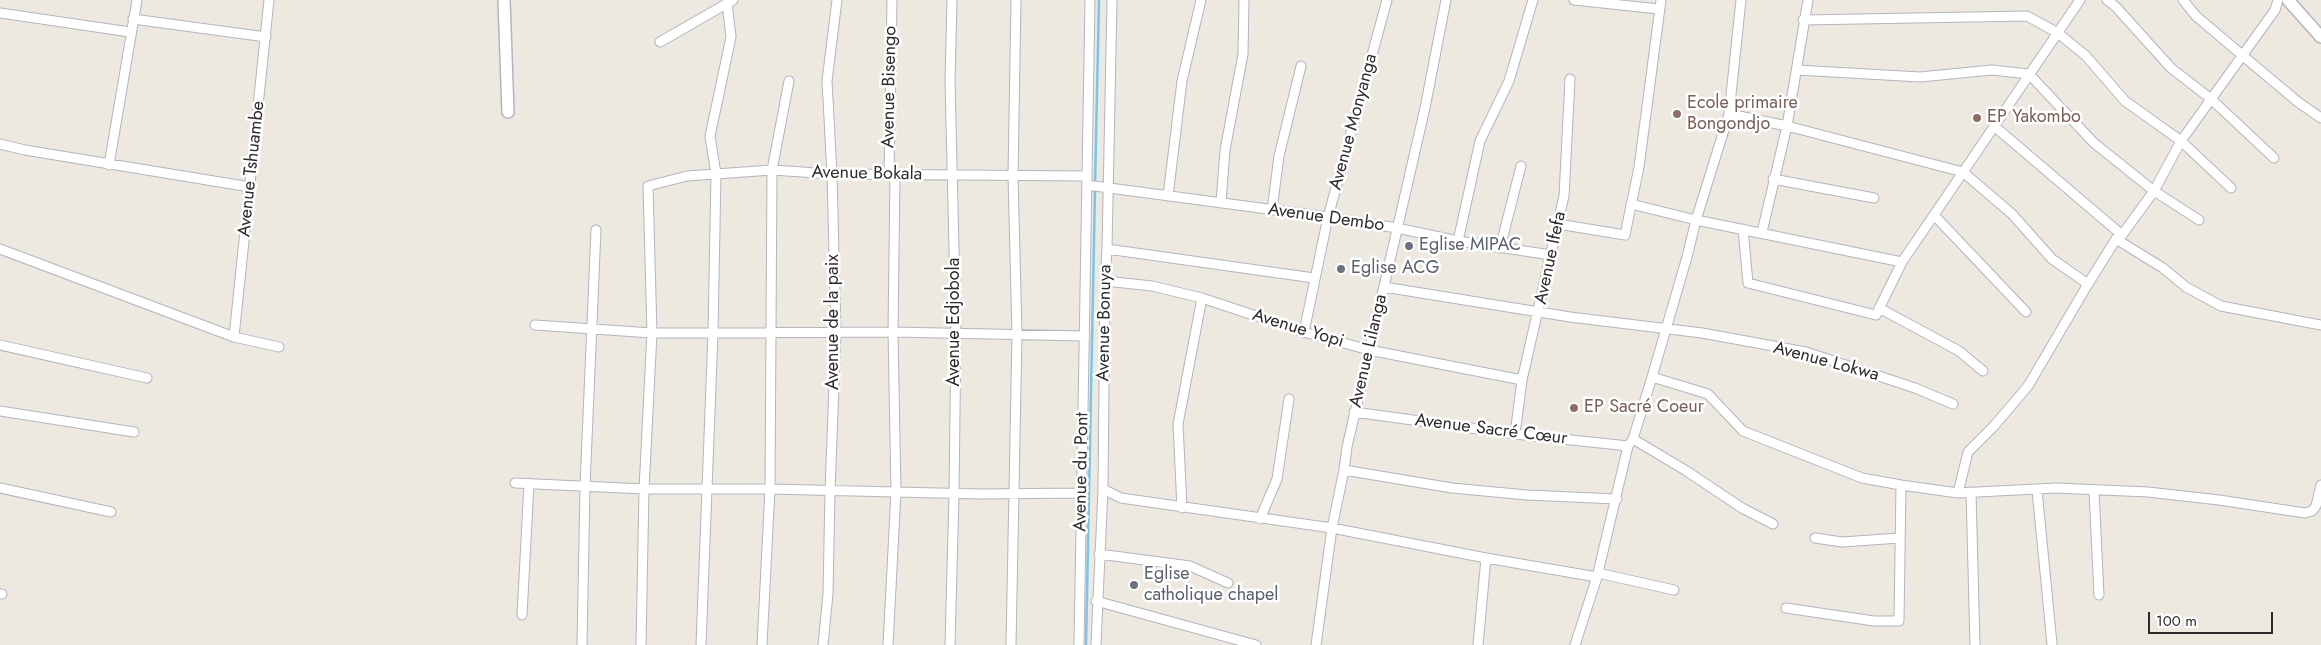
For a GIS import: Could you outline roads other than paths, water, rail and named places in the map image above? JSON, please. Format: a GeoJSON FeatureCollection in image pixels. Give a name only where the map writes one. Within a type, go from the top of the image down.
{"type":"FeatureCollection","features":[{"type":"Feature","properties":{"kind":"street"},"geometry":{"type":"LineString","coordinates":[[109,165],[130,32],[137,0]]}},
{"type":"Feature","properties":{"kind":"street","name":"Avenue Tshuambe"},"geometry":{"type":"LineString","coordinates":[[234,337],[270,0]]}},
{"type":"Feature","properties":{"kind":"street"},"geometry":{"type":"LineString","coordinates":[[504,0],[508,112]]}},
{"type":"Feature","properties":{"kind":"street","name":"Avenue de la paix"},"geometry":{"type":"LineString","coordinates":[[823,645],[828,594],[836,332],[832,174],[827,81],[837,0]]}},
{"type":"Feature","properties":{"kind":"street","name":"Avenue Bisengo"},"geometry":{"type":"LineString","coordinates":[[888,645],[896,492],[893,332],[892,0]]}},
{"type":"Feature","properties":{"kind":"street","name":"Avenue Edjobola"},"geometry":{"type":"LineString","coordinates":[[950,645],[956,334],[950,81],[952,0]]}},
{"type":"Feature","properties":{"kind":"street"},"geometry":{"type":"LineString","coordinates":[[1011,645],[1017,334],[1013,176],[1016,0]]}},
{"type":"Feature","properties":{"kind":"street","name":"Avenue du Pont"},"geometry":{"type":"LineString","coordinates":[[1079,645],[1084,336],[1094,184],[1090,0]]}},
{"type":"Feature","properties":{"kind":"street","name":"Avenue Bonuya"},"geometry":{"type":"LineString","coordinates":[[1096,645],[1096,601],[1103,489],[1107,249],[1094,184],[1112,0]]}},
{"type":"Feature","properties":{"kind":"street"},"geometry":{"type":"LineString","coordinates":[[1168,196],[1182,81],[1201,0]]}},
{"type":"Feature","properties":{"kind":"street"},"geometry":{"type":"LineString","coordinates":[[1221,202],[1225,150],[1243,54],[1244,0]]}},
{"type":"Feature","properties":{"kind":"street","name":"Avenue Monyanga"},"geometry":{"type":"LineString","coordinates":[[1304,332],[1328,217],[1387,0]]}},
{"type":"Feature","properties":{"kind":"street","name":"Avenue Lilanga"},"geometry":{"type":"LineString","coordinates":[[1316,645],[1332,528],[1344,470],[1346,447],[1384,287],[1446,0]]}},
{"type":"Feature","properties":{"kind":"street"},"geometry":{"type":"LineString","coordinates":[[1458,241],[1480,141],[1509,81],[1533,0]]}},
{"type":"Feature","properties":{"kind":"street"},"geometry":{"type":"LineString","coordinates":[[1558,224],[1625,235],[1639,167],[1660,4],[1574,0]]}},
{"type":"Feature","properties":{"kind":"street"},"geometry":{"type":"LineString","coordinates":[[1575,645],[1598,575],[1630,442],[1652,377],[1687,258],[1696,220],[1729,114],[1740,0]]}},
{"type":"Feature","properties":{"kind":"street"},"geometry":{"type":"LineString","coordinates":[[1762,232],[1787,126],[1797,70],[1803,20],[1808,0]]}},
{"type":"Feature","properties":{"kind":"street"},"geometry":{"type":"LineString","coordinates":[[1743,229],[1748,283],[1876,314],[1902,262],[2080,0]]}},
{"type":"Feature","properties":{"kind":"street"},"geometry":{"type":"LineString","coordinates":[[2108,0],[2171,68],[2211,99],[2274,158]]}},
{"type":"Feature","properties":{"kind":"street"},"geometry":{"type":"LineString","coordinates":[[2183,0],[2196,16],[2242,56],[2298,102],[2321,118]]}},
{"type":"Feature","properties":{"kind":"street"},"geometry":{"type":"LineString","coordinates":[[1958,493],[1968,452],[1994,426],[2028,386],[2088,284],[2119,237],[2154,191],[2181,141],[2275,10],[2278,0]]}},
{"type":"Feature","properties":{"kind":"street"},"geometry":{"type":"LineString","coordinates":[[2288,0],[2321,37]]}},
{"type":"Feature","properties":{"kind":"street"},"geometry":{"type":"LineString","coordinates":[[660,42],[730,2],[732,37],[710,136],[716,174],[701,645]]}},
{"type":"Feature","properties":{"kind":"street"},"geometry":{"type":"LineString","coordinates":[[0,13],[130,32]]}},
{"type":"Feature","properties":{"kind":"street"},"geometry":{"type":"LineString","coordinates":[[1803,20],[2027,16],[2058,33],[2086,56],[2125,101],[2181,141],[2231,188]]}},
{"type":"Feature","properties":{"kind":"street"},"geometry":{"type":"LineString","coordinates":[[133,19],[266,37]]}},
{"type":"Feature","properties":{"kind":"street"},"geometry":{"type":"LineString","coordinates":[[1272,210],[1279,156],[1301,66]]}},
{"type":"Feature","properties":{"kind":"street"},"geometry":{"type":"LineString","coordinates":[[1797,70],[1920,77],[1992,70],[2029,74],[2094,143],[2154,191],[2199,220]]}},
{"type":"Feature","properties":{"kind":"street","name":"Avenue Ifefa"},"geometry":{"type":"LineString","coordinates":[[1515,434],[1522,380],[1539,313],[1564,196],[1570,79]]}},
{"type":"Feature","properties":{"kind":"street"},"geometry":{"type":"LineString","coordinates":[[762,645],[770,489],[772,170],[789,81]]}},
{"type":"Feature","properties":{"kind":"street"},"geometry":{"type":"LineString","coordinates":[[1729,114],[1787,126],[1963,172],[2012,214],[2052,259],[2088,284]]}},
{"type":"Feature","properties":{"kind":"street"},"geometry":{"type":"LineString","coordinates":[[1994,126],[2119,237],[2186,287],[2221,306],[2321,326]]}},
{"type":"Feature","properties":{"kind":"street"},"geometry":{"type":"LineString","coordinates":[[0,144],[109,165],[250,187]]}},
{"type":"Feature","properties":{"kind":"street"},"geometry":{"type":"LineString","coordinates":[[1500,248],[1521,166]]}},
{"type":"Feature","properties":{"kind":"street","name":"Avenue Bokala"},"geometry":{"type":"LineString","coordinates":[[652,333],[648,186],[686,176],[772,170],[832,174],[1013,176],[1094,184]]}},
{"type":"Feature","properties":{"kind":"street"},"geometry":{"type":"LineString","coordinates":[[1773,179],[1874,198]]}},
{"type":"Feature","properties":{"kind":"street","name":"Avenue Dembo"},"geometry":{"type":"LineString","coordinates":[[1094,184],[1168,196],[1328,217],[1397,228],[1458,241],[1551,255]]}},
{"type":"Feature","properties":{"kind":"street"},"geometry":{"type":"LineString","coordinates":[[1631,204],[1696,220],[1902,262]]}},
{"type":"Feature","properties":{"kind":"street"},"geometry":{"type":"LineString","coordinates":[[1934,215],[2026,312]]}},
{"type":"Feature","properties":{"kind":"street"},"geometry":{"type":"LineString","coordinates":[[582,645],[585,486],[596,230]]}},
{"type":"Feature","properties":{"kind":"street"},"geometry":{"type":"LineString","coordinates":[[0,249],[234,337],[279,347]]}},
{"type":"Feature","properties":{"kind":"street"},"geometry":{"type":"LineString","coordinates":[[1107,249],[1314,278]]}},
{"type":"Feature","properties":{"kind":"street","name":"Avenue Yopi"},"geometry":{"type":"LineString","coordinates":[[1105,280],[1152,286],[1202,298],[1304,332],[1369,350],[1522,380]]}},
{"type":"Feature","properties":{"kind":"street","name":"Avenue Lokwa"},"geometry":{"type":"LineString","coordinates":[[1384,287],[1539,313],[1666,328],[1806,352],[1915,388],[1953,404]]}},
{"type":"Feature","properties":{"kind":"street"},"geometry":{"type":"LineString","coordinates":[[1182,508],[1178,424],[1202,298]]}},
{"type":"Feature","properties":{"kind":"street"},"geometry":{"type":"LineString","coordinates":[[1879,308],[1959,351],[1983,371]]}},
{"type":"Feature","properties":{"kind":"street"},"geometry":{"type":"LineString","coordinates":[[535,325],[652,333],[893,332],[1084,336]]}},
{"type":"Feature","properties":{"kind":"street"},"geometry":{"type":"LineString","coordinates":[[641,645],[644,489],[652,333]]}},
{"type":"Feature","properties":{"kind":"street"},"geometry":{"type":"LineString","coordinates":[[0,345],[147,378]]}},
{"type":"Feature","properties":{"kind":"street"},"geometry":{"type":"LineString","coordinates":[[1652,377],[1708,394],[1743,431],[1862,478],[1901,485],[1958,493],[2056,488],[2148,492],[2305,512],[2312,511],[2319,506],[2321,485]]}},
{"type":"Feature","properties":{"kind":"street"},"geometry":{"type":"LineString","coordinates":[[1260,519],[1277,480],[1289,399]]}},
{"type":"Feature","properties":{"kind":"street"},"geometry":{"type":"LineString","coordinates":[[0,411],[134,432]]}},
{"type":"Feature","properties":{"kind":"street","name":"Avenue Sacré Cœur"},"geometry":{"type":"LineString","coordinates":[[1354,412],[1515,434],[1630,442]]}},
{"type":"Feature","properties":{"kind":"street"},"geometry":{"type":"LineString","coordinates":[[1630,442],[1685,470],[1742,508],[1773,524]]}},
{"type":"Feature","properties":{"kind":"street"},"geometry":{"type":"LineString","coordinates":[[1344,470],[1452,488],[1527,495],[1617,500]]}},
{"type":"Feature","properties":{"kind":"street"},"geometry":{"type":"LineString","coordinates":[[515,483],[644,489],[770,489],[954,494],[1082,493]]}},
{"type":"Feature","properties":{"kind":"street"},"geometry":{"type":"LineString","coordinates":[[522,615],[530,484]]}},
{"type":"Feature","properties":{"kind":"street"},"geometry":{"type":"LineString","coordinates":[[1786,608],[1874,621],[1899,621],[1901,485]]}},
{"type":"Feature","properties":{"kind":"street"},"geometry":{"type":"LineString","coordinates":[[0,488],[111,512]]}},
{"type":"Feature","properties":{"kind":"street"},"geometry":{"type":"LineString","coordinates":[[1103,489],[1121,498],[1332,528],[1486,558],[1598,575],[1674,590]]}},
{"type":"Feature","properties":{"kind":"street"},"geometry":{"type":"LineString","coordinates":[[2037,490],[2052,644]]}},
{"type":"Feature","properties":{"kind":"street"},"geometry":{"type":"LineString","coordinates":[[2094,491],[2099,595]]}},
{"type":"Feature","properties":{"kind":"street"},"geometry":{"type":"LineString","coordinates":[[1971,492],[1975,645]]}},
{"type":"Feature","properties":{"kind":"street"},"geometry":{"type":"LineString","coordinates":[[1815,538],[1842,542],[1900,538]]}},
{"type":"Feature","properties":{"kind":"street"},"geometry":{"type":"LineString","coordinates":[[1099,554],[1190,566],[1228,583]]}},
{"type":"Feature","properties":{"kind":"street"},"geometry":{"type":"LineString","coordinates":[[1478,645],[1486,558]]}},
{"type":"Feature","properties":{"kind":"street"},"geometry":{"type":"LineString","coordinates":[[1096,601],[1256,645]]}},
{"type":"Feature","properties":{"kind":"waterway"},"geometry":{"type":"LineString","coordinates":[[1095,184],[1099,0]]}},
{"type":"Feature","properties":{"kind":"waterway"},"geometry":{"type":"LineString","coordinates":[[1086,645],[1095,189]]}},
{"type":"Feature","properties":{"kind":"place","name":"Ecole primaire Bongondjo"},"geometry":{"type":"Point","coordinates":[1677,114]}},
{"type":"Feature","properties":{"kind":"place","name":"EP Yakombo"},"geometry":{"type":"Point","coordinates":[1977,118]}},
{"type":"Feature","properties":{"kind":"place","name":"Eglise MIPAC"},"geometry":{"type":"Point","coordinates":[1409,246]}},
{"type":"Feature","properties":{"kind":"place","name":"Eglise ACG"},"geometry":{"type":"Point","coordinates":[1341,269]}},
{"type":"Feature","properties":{"kind":"place","name":"EP Sacré Coeur"},"geometry":{"type":"Point","coordinates":[1574,408]}},
{"type":"Feature","properties":{"kind":"place","name":"Eglise catholique chapel"},"geometry":{"type":"Point","coordinates":[1134,585]}}]}
